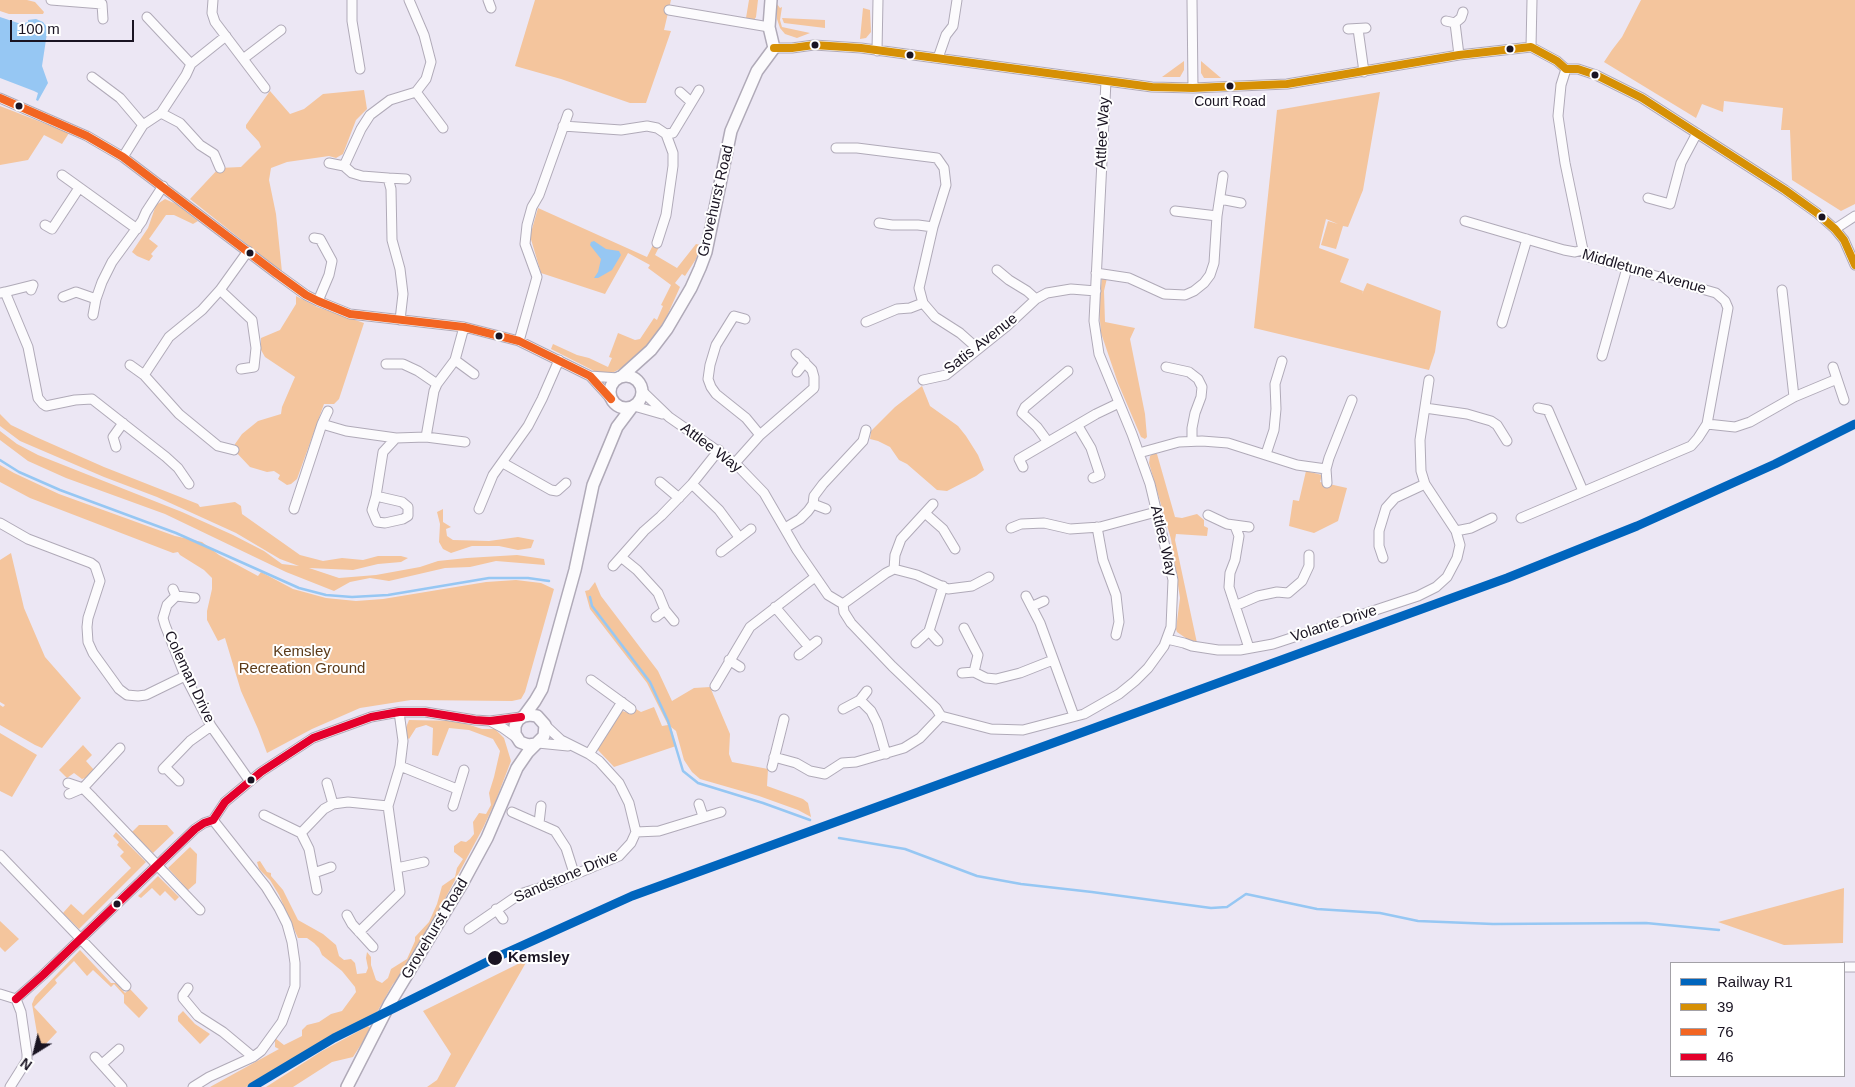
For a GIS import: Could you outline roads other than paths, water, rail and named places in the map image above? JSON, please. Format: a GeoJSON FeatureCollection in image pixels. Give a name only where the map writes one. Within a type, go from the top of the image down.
{"type":"FeatureCollection","features":[{"type":"Feature","properties":{"kind":"street"},"geometry":{"type":"LineString","coordinates":[[51,0],[103,2],[103,19]]}},
{"type":"Feature","properties":{"kind":"street"},"geometry":{"type":"LineString","coordinates":[[213,0],[212,13],[214,22],[265,88]]}},
{"type":"Feature","properties":{"kind":"street"},"geometry":{"type":"LineString","coordinates":[[352,0],[352,21],[360,69]]}},
{"type":"Feature","properties":{"kind":"street"},"geometry":{"type":"LineString","coordinates":[[344,166],[361,129],[370,115],[390,100],[416,92],[426,79],[431,62],[424,35],[409,0]]}},
{"type":"Feature","properties":{"kind":"street"},"geometry":{"type":"LineString","coordinates":[[771,0],[769,27],[774,48],[828,46],[862,48],[1152,87],[1271,86],[1364,72],[1459,54],[1532,48],[1557,61],[1566,69],[1585,71],[1608,80],[1642,98],[1785,190],[1836,229],[1844,240],[1855,265]]}},
{"type":"Feature","properties":{"kind":"street"},"geometry":{"type":"LineString","coordinates":[[877,51],[878,0]]}},
{"type":"Feature","properties":{"kind":"street"},"geometry":{"type":"LineString","coordinates":[[938,58],[946,35],[953,26],[957,0]]}},
{"type":"Feature","properties":{"kind":"street"},"geometry":{"type":"LineString","coordinates":[[1192,0],[1193,88]]}},
{"type":"Feature","properties":{"kind":"street"},"geometry":{"type":"LineString","coordinates":[[1532,0],[1532,48]]}},
{"type":"Feature","properties":{"kind":"street"},"geometry":{"type":"LineString","coordinates":[[669,10],[769,27]]}},
{"type":"Feature","properties":{"kind":"street"},"geometry":{"type":"LineString","coordinates":[[1459,54],[1450,22],[1461,18],[1463,12]]}},
{"type":"Feature","properties":{"kind":"street"},"geometry":{"type":"LineString","coordinates":[[147,17],[191,64]]}},
{"type":"Feature","properties":{"kind":"street"},"geometry":{"type":"LineString","coordinates":[[1348,29],[1362,29],[1364,72]]}},
{"type":"Feature","properties":{"kind":"street"},"geometry":{"type":"LineString","coordinates":[[243,59],[281,30]]}},
{"type":"Feature","properties":{"kind":"street"},"geometry":{"type":"LineString","coordinates":[[123,157],[143,125],[161,113],[191,64],[226,36]]}},
{"type":"Feature","properties":{"kind":"street","name":"Grovehurst Road"},"geometry":{"type":"LineString","coordinates":[[641,388],[643,367],[651,350],[680,307],[700,268],[706,252],[731,131],[757,71],[774,48]]}},
{"type":"Feature","properties":{"kind":"street"},"geometry":{"type":"LineString","coordinates":[[1566,69],[1561,85],[1558,116],[1565,162],[1583,250]]}},
{"type":"Feature","properties":{"kind":"street"},"geometry":{"type":"LineString","coordinates":[[92,77],[120,98],[143,125]]}},
{"type":"Feature","properties":{"kind":"street","name":"Attlee Way"},"geometry":{"type":"LineString","coordinates":[[633,407],[652,410],[669,417],[719,450],[735,463],[764,493],[828,595],[842,604],[844,612],[851,623],[936,708],[940,716],[991,729],[1024,730],[1058,722],[1091,711],[1119,694],[1148,668],[1164,646],[1172,615],[1173,580],[1150,484],[1099,354],[1094,321],[1106,81]]}},
{"type":"Feature","properties":{"kind":"street"},"geometry":{"type":"LineString","coordinates":[[666,134],[672,133],[699,90]]}},
{"type":"Feature","properties":{"kind":"street"},"geometry":{"type":"LineString","coordinates":[[416,92],[443,128]]}},
{"type":"Feature","properties":{"kind":"street"},"geometry":{"type":"LineString","coordinates":[[680,92],[690,102]]}},
{"type":"Feature","properties":{"kind":"street"},"geometry":{"type":"LineString","coordinates":[[0,98],[87,136],[123,157],[284,279],[318,301],[350,314],[464,327],[519,341],[590,376],[612,401],[622,408],[633,407]]}},
{"type":"Feature","properties":{"kind":"street"},"geometry":{"type":"LineString","coordinates":[[161,113],[180,123],[200,145],[214,152],[220,168]]}},
{"type":"Feature","properties":{"kind":"street"},"geometry":{"type":"LineString","coordinates":[[519,341],[537,278],[525,244],[527,225],[532,207],[539,195],[568,114]]}},
{"type":"Feature","properties":{"kind":"street"},"geometry":{"type":"LineString","coordinates":[[563,126],[621,130],[647,126],[656,128],[666,134],[673,153],[673,166],[666,215],[658,243]]}},
{"type":"Feature","properties":{"kind":"street"},"geometry":{"type":"LineString","coordinates":[[1648,198],[1670,204],[1681,163],[1697,132]]}},
{"type":"Feature","properties":{"kind":"street"},"geometry":{"type":"LineString","coordinates":[[836,148],[857,148],[937,158],[944,168],[946,185],[933,227],[918,288],[923,303],[934,317],[960,333],[978,348]]}},
{"type":"Feature","properties":{"kind":"street"},"geometry":{"type":"LineString","coordinates":[[329,163],[344,166],[352,173],[362,176],[406,179]]}},
{"type":"Feature","properties":{"kind":"street"},"geometry":{"type":"LineString","coordinates":[[62,175],[137,229]]}},
{"type":"Feature","properties":{"kind":"street"},"geometry":{"type":"LineString","coordinates":[[1096,273],[1129,278],[1164,294],[1185,294],[1194,291],[1210,275],[1214,263],[1222,176]]}},
{"type":"Feature","properties":{"kind":"street"},"geometry":{"type":"LineString","coordinates":[[388,178],[391,189],[392,240],[400,269],[403,294],[400,320]]}},
{"type":"Feature","properties":{"kind":"street"},"geometry":{"type":"LineString","coordinates":[[93,315],[102,282],[112,262],[137,229],[163,186]]}},
{"type":"Feature","properties":{"kind":"street"},"geometry":{"type":"LineString","coordinates":[[45,225],[52,229],[79,188]]}},
{"type":"Feature","properties":{"kind":"street"},"geometry":{"type":"LineString","coordinates":[[1220,199],[1241,203]]}},
{"type":"Feature","properties":{"kind":"street"},"geometry":{"type":"LineString","coordinates":[[1175,211],[1217,216]]}},
{"type":"Feature","properties":{"kind":"street"},"geometry":{"type":"LineString","coordinates":[[1836,229],[1855,216]]}},
{"type":"Feature","properties":{"kind":"street","name":"Middletune Avenue"},"geometry":{"type":"LineString","coordinates":[[1465,221],[1564,250],[1575,252],[1583,250],[1589,257],[1716,293],[1725,301],[1728,308],[1707,424],[1691,446],[1521,518]]}},
{"type":"Feature","properties":{"kind":"street"},"geometry":{"type":"LineString","coordinates":[[879,222],[892,225],[918,224],[933,227]]}},
{"type":"Feature","properties":{"kind":"street"},"geometry":{"type":"LineString","coordinates":[[314,238],[320,239],[332,261],[329,275],[318,301]]}},
{"type":"Feature","properties":{"kind":"street"},"geometry":{"type":"LineString","coordinates":[[1502,323],[1527,239]]}},
{"type":"Feature","properties":{"kind":"street"},"geometry":{"type":"LineString","coordinates":[[144,375],[169,337],[202,310],[220,290],[248,251]]}},
{"type":"Feature","properties":{"kind":"street"},"geometry":{"type":"LineString","coordinates":[[1602,356],[1628,268]]}},
{"type":"Feature","properties":{"kind":"street"},"geometry":{"type":"LineString","coordinates":[[997,270],[1036,299]]}},
{"type":"Feature","properties":{"kind":"street"},"geometry":{"type":"LineString","coordinates":[[31,290],[33,285],[2,292],[28,346],[38,398],[46,406],[75,400],[92,399],[166,457],[178,468],[189,484]]}},
{"type":"Feature","properties":{"kind":"street"},"geometry":{"type":"LineString","coordinates":[[220,290],[252,320],[256,348],[254,367],[241,369]]}},
{"type":"Feature","properties":{"kind":"street","name":"Satis Avenue"},"geometry":{"type":"LineString","coordinates":[[922,380],[946,375],[1007,326],[1036,299],[1048,293],[1061,290],[1096,291]]}},
{"type":"Feature","properties":{"kind":"street"},"geometry":{"type":"LineString","coordinates":[[1782,290],[1794,397]]}},
{"type":"Feature","properties":{"kind":"street"},"geometry":{"type":"LineString","coordinates":[[63,297],[76,292],[96,299]]}},
{"type":"Feature","properties":{"kind":"street"},"geometry":{"type":"LineString","coordinates":[[866,322],[897,309],[910,308],[923,303]]}},
{"type":"Feature","properties":{"kind":"street"},"geometry":{"type":"LineString","coordinates":[[745,320],[730,314],[716,345],[708,379],[710,387],[716,394],[746,418],[760,435]]}},
{"type":"Feature","properties":{"kind":"street"},"geometry":{"type":"LineString","coordinates":[[426,437],[437,384],[455,360],[464,327]]}},
{"type":"Feature","properties":{"kind":"street","name":"Grovehurst Road"},"geometry":{"type":"LineString","coordinates":[[619,378],[651,350]]}},
{"type":"Feature","properties":{"kind":"street"},"geometry":{"type":"LineString","coordinates":[[735,463],[760,435],[814,388],[812,370],[796,354]]}},
{"type":"Feature","properties":{"kind":"street"},"geometry":{"type":"LineString","coordinates":[[455,360],[474,374]]}},
{"type":"Feature","properties":{"kind":"street"},"geometry":{"type":"LineString","coordinates":[[479,509],[493,475],[528,426],[559,360]]}},
{"type":"Feature","properties":{"kind":"street"},"geometry":{"type":"LineString","coordinates":[[1266,454],[1276,419],[1275,384],[1282,360]]}},
{"type":"Feature","properties":{"kind":"street"},"geometry":{"type":"LineString","coordinates":[[797,372],[805,362]]}},
{"type":"Feature","properties":{"kind":"street"},"geometry":{"type":"LineString","coordinates":[[386,364],[403,364],[418,371],[437,384]]}},
{"type":"Feature","properties":{"kind":"street"},"geometry":{"type":"LineString","coordinates":[[130,365],[144,375],[179,414],[218,446],[234,450]]}},
{"type":"Feature","properties":{"kind":"street"},"geometry":{"type":"LineString","coordinates":[[1166,367],[1189,372],[1198,378],[1202,386],[1201,397],[1192,428],[1192,440]]}},
{"type":"Feature","properties":{"kind":"street"},"geometry":{"type":"LineString","coordinates":[[1833,367],[1844,400]]}},
{"type":"Feature","properties":{"kind":"street"},"geometry":{"type":"LineString","coordinates":[[1048,442],[1037,427],[1022,413],[1025,407],[1068,371]]}},
{"type":"Feature","properties":{"kind":"street"},"geometry":{"type":"LineString","coordinates":[[537,744],[544,736],[542,689],[575,570],[593,485],[617,427],[640,399],[641,388],[632,378],[590,376]]}},
{"type":"Feature","properties":{"kind":"street"},"geometry":{"type":"LineString","coordinates":[[617,427],[609,391],[619,378]]}},
{"type":"Feature","properties":{"kind":"street"},"geometry":{"type":"LineString","coordinates":[[1707,424],[1735,427],[1750,422],[1794,397],[1837,379]]}},
{"type":"Feature","properties":{"kind":"street","name":"Volante Drive"},"geometry":{"type":"LineString","coordinates":[[1167,639],[1192,646],[1218,650],[1273,644],[1418,596],[1436,587],[1447,576],[1457,558],[1460,545],[1456,531],[1425,484],[1420,471],[1419,456],[1429,380]]}},
{"type":"Feature","properties":{"kind":"street","name":"Attlee Way"},"geometry":{"type":"LineString","coordinates":[[641,388],[669,417]]}},
{"type":"Feature","properties":{"kind":"street"},"geometry":{"type":"LineString","coordinates":[[1327,483],[1326,469],[1352,400]]}},
{"type":"Feature","properties":{"kind":"street"},"geometry":{"type":"LineString","coordinates":[[1023,466],[1019,459],[1096,414],[1119,403]]}},
{"type":"Feature","properties":{"kind":"street"},"geometry":{"type":"LineString","coordinates":[[1425,408],[1467,414],[1491,421],[1496,424],[1507,441]]}},
{"type":"Feature","properties":{"kind":"street"},"geometry":{"type":"LineString","coordinates":[[1538,408],[1548,410],[1583,491]]}},
{"type":"Feature","properties":{"kind":"street"},"geometry":{"type":"LineString","coordinates":[[294,508],[322,424],[328,412]]}},
{"type":"Feature","properties":{"kind":"street"},"geometry":{"type":"LineString","coordinates":[[116,447],[113,437],[123,423]]}},
{"type":"Feature","properties":{"kind":"street"},"geometry":{"type":"LineString","coordinates":[[322,424],[346,431],[396,438],[426,437],[465,442]]}},
{"type":"Feature","properties":{"kind":"street"},"geometry":{"type":"LineString","coordinates":[[1078,426],[1091,448],[1100,475],[1093,478]]}},
{"type":"Feature","properties":{"kind":"street"},"geometry":{"type":"LineString","coordinates":[[785,528],[800,519],[813,504],[814,496],[823,484],[863,441],[866,430]]}},
{"type":"Feature","properties":{"kind":"street"},"geometry":{"type":"LineString","coordinates":[[376,496],[383,452],[396,438]]}},
{"type":"Feature","properties":{"kind":"street"},"geometry":{"type":"LineString","coordinates":[[1139,452],[1192,440],[1228,443],[1297,464],[1326,469]]}},
{"type":"Feature","properties":{"kind":"street"},"geometry":{"type":"LineString","coordinates":[[613,566],[644,531],[692,484],[719,450]]}},
{"type":"Feature","properties":{"kind":"street"},"geometry":{"type":"LineString","coordinates":[[502,463],[524,476],[539,481],[551,490],[557,491],[566,484]]}},
{"type":"Feature","properties":{"kind":"street"},"geometry":{"type":"LineString","coordinates":[[660,482],[679,498]]}},
{"type":"Feature","properties":{"kind":"street"},"geometry":{"type":"LineString","coordinates":[[692,484],[719,510],[739,537]]}},
{"type":"Feature","properties":{"kind":"street"},"geometry":{"type":"LineString","coordinates":[[1383,558],[1379,546],[1380,531],[1386,508],[1395,498],[1425,484]]}},
{"type":"Feature","properties":{"kind":"street"},"geometry":{"type":"LineString","coordinates":[[813,504],[826,509]]}},
{"type":"Feature","properties":{"kind":"street"},"geometry":{"type":"LineString","coordinates":[[894,569],[895,555],[901,539],[926,514],[933,504]]}},
{"type":"Feature","properties":{"kind":"street"},"geometry":{"type":"LineString","coordinates":[[1011,528],[1020,524],[1044,523],[1070,529],[1097,527],[1156,512]]}},
{"type":"Feature","properties":{"kind":"street"},"geometry":{"type":"LineString","coordinates":[[926,514],[943,529],[955,549]]}},
{"type":"Feature","properties":{"kind":"street"},"geometry":{"type":"LineString","coordinates":[[1208,515],[1235,526],[1248,527]]}},
{"type":"Feature","properties":{"kind":"street"},"geometry":{"type":"LineString","coordinates":[[1456,531],[1471,528],[1492,518]]}},
{"type":"Feature","properties":{"kind":"street"},"geometry":{"type":"LineString","coordinates":[[0,523],[28,539],[91,562],[95,566],[100,581],[88,618],[88,642],[93,653],[119,689],[128,695],[146,695],[186,676]]}},
{"type":"Feature","properties":{"kind":"street"},"geometry":{"type":"LineString","coordinates":[[1235,526],[1240,536],[1235,560],[1225,573],[1249,648]]}},
{"type":"Feature","properties":{"kind":"street"},"geometry":{"type":"LineString","coordinates":[[1097,527],[1103,560],[1123,621],[1116,635]]}},
{"type":"Feature","properties":{"kind":"street"},"geometry":{"type":"LineString","coordinates":[[721,552],[751,528]]}},
{"type":"Feature","properties":{"kind":"street"},"geometry":{"type":"LineString","coordinates":[[1235,606],[1258,596],[1288,593],[1302,582],[1308,566],[1309,555]]}},
{"type":"Feature","properties":{"kind":"street"},"geometry":{"type":"LineString","coordinates":[[622,557],[658,593],[665,610],[674,621]]}},
{"type":"Feature","properties":{"kind":"street"},"geometry":{"type":"LineString","coordinates":[[842,604],[894,569],[954,589],[972,586],[989,577]]}},
{"type":"Feature","properties":{"kind":"street"},"geometry":{"type":"LineString","coordinates":[[715,686],[750,627],[815,577]]}},
{"type":"Feature","properties":{"kind":"street"},"geometry":{"type":"LineString","coordinates":[[916,643],[929,630],[943,586]]}},
{"type":"Feature","properties":{"kind":"street","name":"Coleman Drive"},"geometry":{"type":"LineString","coordinates":[[195,598],[174,592],[166,605],[163,618],[186,676],[210,726],[249,780]]}},
{"type":"Feature","properties":{"kind":"street"},"geometry":{"type":"LineString","coordinates":[[1026,596],[1033,606],[1074,716]]}},
{"type":"Feature","properties":{"kind":"street"},"geometry":{"type":"LineString","coordinates":[[1033,606],[1044,601]]}},
{"type":"Feature","properties":{"kind":"street"},"geometry":{"type":"LineString","coordinates":[[776,607],[809,647]]}},
{"type":"Feature","properties":{"kind":"street"},"geometry":{"type":"LineString","coordinates":[[656,617],[665,610]]}},
{"type":"Feature","properties":{"kind":"street"},"geometry":{"type":"LineString","coordinates":[[964,628],[978,655],[974,672]]}},
{"type":"Feature","properties":{"kind":"street"},"geometry":{"type":"LineString","coordinates":[[929,630],[938,641]]}},
{"type":"Feature","properties":{"kind":"street"},"geometry":{"type":"LineString","coordinates":[[799,655],[817,641]]}},
{"type":"Feature","properties":{"kind":"street"},"geometry":{"type":"LineString","coordinates":[[729,660],[740,667]]}},
{"type":"Feature","properties":{"kind":"street"},"geometry":{"type":"LineString","coordinates":[[962,673],[974,672],[986,678],[996,679],[1053,660]]}},
{"type":"Feature","properties":{"kind":"street"},"geometry":{"type":"LineString","coordinates":[[591,680],[632,709]]}},
{"type":"Feature","properties":{"kind":"street"},"geometry":{"type":"LineString","coordinates":[[517,739],[515,726],[542,689]]}},
{"type":"Feature","properties":{"kind":"street"},"geometry":{"type":"LineString","coordinates":[[843,708],[860,700],[867,691]]}},
{"type":"Feature","properties":{"kind":"street"},"geometry":{"type":"LineString","coordinates":[[860,700],[872,711],[886,754]]}},
{"type":"Feature","properties":{"kind":"street"},"geometry":{"type":"LineString","coordinates":[[589,754],[622,702]]}},
{"type":"Feature","properties":{"kind":"street"},"geometry":{"type":"LineString","coordinates":[[360,932],[400,892],[388,806],[400,766],[403,742],[400,712]]}},
{"type":"Feature","properties":{"kind":"street"},"geometry":{"type":"LineString","coordinates":[[16,999],[195,829],[213,820],[224,802],[249,780],[313,738],[371,717],[400,712],[425,712],[490,721],[534,715],[561,740],[589,754],[611,773],[625,791],[636,832],[659,831],[720,812]]}},
{"type":"Feature","properties":{"kind":"street"},"geometry":{"type":"LineString","coordinates":[[774,757],[796,763],[810,771],[825,774],[842,763],[856,762],[904,748],[920,738],[940,716]]}},
{"type":"Feature","properties":{"kind":"street"},"geometry":{"type":"LineString","coordinates":[[772,767],[784,719]]}},
{"type":"Feature","properties":{"kind":"street"},"geometry":{"type":"LineString","coordinates":[[490,721],[504,728],[526,745],[575,747]]}},
{"type":"Feature","properties":{"kind":"street"},"geometry":{"type":"LineString","coordinates":[[179,782],[164,768],[190,741],[210,726]]}},
{"type":"Feature","properties":{"kind":"street","name":"Grovehurst Road"},"geometry":{"type":"LineString","coordinates":[[517,739],[517,768]]}},
{"type":"Feature","properties":{"kind":"street","name":"Grovehurst Road"},"geometry":{"type":"LineString","coordinates":[[347,1087],[400,987],[462,884],[490,829],[517,768],[528,752],[537,744]]}},
{"type":"Feature","properties":{"kind":"street"},"geometry":{"type":"LineString","coordinates":[[70,794],[83,788],[120,748]]}},
{"type":"Feature","properties":{"kind":"street"},"geometry":{"type":"LineString","coordinates":[[400,766],[457,789]]}},
{"type":"Feature","properties":{"kind":"street"},"geometry":{"type":"LineString","coordinates":[[453,806],[464,770]]}},
{"type":"Feature","properties":{"kind":"street"},"geometry":{"type":"LineString","coordinates":[[68,783],[83,788],[200,910]]}},
{"type":"Feature","properties":{"kind":"street"},"geometry":{"type":"LineString","coordinates":[[327,783],[333,804]]}},
{"type":"Feature","properties":{"kind":"street"},"geometry":{"type":"LineString","coordinates":[[301,833],[324,809],[333,804],[340,802],[388,806]]}},
{"type":"Feature","properties":{"kind":"street"},"geometry":{"type":"LineString","coordinates":[[699,804],[703,816]]}},
{"type":"Feature","properties":{"kind":"street"},"geometry":{"type":"LineString","coordinates":[[538,823],[542,806]]}},
{"type":"Feature","properties":{"kind":"street"},"geometry":{"type":"LineString","coordinates":[[512,812],[550,828],[560,837],[566,848],[574,874]]}},
{"type":"Feature","properties":{"kind":"street"},"geometry":{"type":"LineString","coordinates":[[264,815],[301,833],[306,840],[317,890]]}},
{"type":"Feature","properties":{"kind":"street"},"geometry":{"type":"LineString","coordinates":[[193,1087],[209,1077],[253,1057],[261,1051],[281,1024],[289,1006],[296,975],[292,942],[287,924],[279,908],[266,888],[213,820]]}},
{"type":"Feature","properties":{"kind":"street","name":"Sandstone Drive"},"geometry":{"type":"LineString","coordinates":[[469,929],[520,894],[552,884],[619,856],[631,843],[636,832]]}},
{"type":"Feature","properties":{"kind":"street"},"geometry":{"type":"LineString","coordinates":[[0,856],[126,986]]}},
{"type":"Feature","properties":{"kind":"street"},"geometry":{"type":"LineString","coordinates":[[397,868],[424,862]]}},
{"type":"Feature","properties":{"kind":"street"},"geometry":{"type":"LineString","coordinates":[[314,873],[331,867]]}},
{"type":"Feature","properties":{"kind":"street","name":"Sandstone Drive"},"geometry":{"type":"LineString","coordinates":[[496,909],[503,919]]}},
{"type":"Feature","properties":{"kind":"street"},"geometry":{"type":"LineString","coordinates":[[347,915],[373,946]]}},
{"type":"Feature","properties":{"kind":"street"},"geometry":{"type":"LineString","coordinates":[[188,988],[182,995],[183,998],[198,1016],[223,1032],[253,1057]]}},
{"type":"Feature","properties":{"kind":"street"},"geometry":{"type":"LineString","coordinates":[[0,994],[16,999]]}},
{"type":"Feature","properties":{"kind":"street"},"geometry":{"type":"LineString","coordinates":[[10,1087],[24,1064],[27,1054],[23,1024],[16,999]]}},
{"type":"Feature","properties":{"kind":"street"},"geometry":{"type":"LineString","coordinates":[[102,1064],[119,1048]]}},
{"type":"Feature","properties":{"kind":"street"},"geometry":{"type":"LineString","coordinates":[[95,1057],[122,1087]]}},
{"type":"Feature","properties":{"kind":"water"},"geometry":{"type":"Polygon","coordinates":[[[0,17],[21,24],[28,22],[28,20],[36,19],[43,22],[46,26],[47,33],[42,66],[48,83],[38,101],[36,100],[38,93],[0,78],[0,17]]]}},
{"type":"Feature","properties":{"kind":"water"},"geometry":{"type":"Polygon","coordinates":[[[594,241],[606,249],[619,251],[621,255],[612,270],[598,278],[594,278],[598,272],[601,259],[590,245],[594,241]]]}},
{"type":"Feature","properties":{"kind":"waterway"},"geometry":{"type":"LineString","coordinates":[[0,460],[19,472],[60,490],[176,533],[299,588],[326,595],[352,597],[388,595],[489,578],[528,578],[549,581]]}},
{"type":"Feature","properties":{"kind":"waterway"},"geometry":{"type":"LineString","coordinates":[[590,597],[592,606],[650,682],[668,721],[683,771],[698,783],[810,820]]}},
{"type":"Feature","properties":{"kind":"waterway"},"geometry":{"type":"LineString","coordinates":[[839,838],[905,849],[977,876],[1021,884],[1211,908],[1227,907],[1246,894],[1317,909],[1380,913],[1418,921],[1493,924],[1646,923],[1719,930]]}},
{"type":"Feature","properties":{"kind":"rail line","name":"R1"},"geometry":{"type":"LineString","coordinates":[[252,1087],[334,1038],[497,957],[632,896],[1507,578],[1637,526],[1775,464],[1855,424]]}},
{"type":"Feature","properties":{"kind":"place","name":"Court Road"},"geometry":{"type":"Point","coordinates":[1230,86]}},
{"type":"Feature","properties":{"kind":"place","name":"Kemsley"},"geometry":{"type":"Point","coordinates":[495,958]}},
{"type":"Feature","properties":{"kind":"park label","name":"Kemsley Recreation Ground"},"geometry":{"type":"Point","coordinates":[302,660]}}]}
